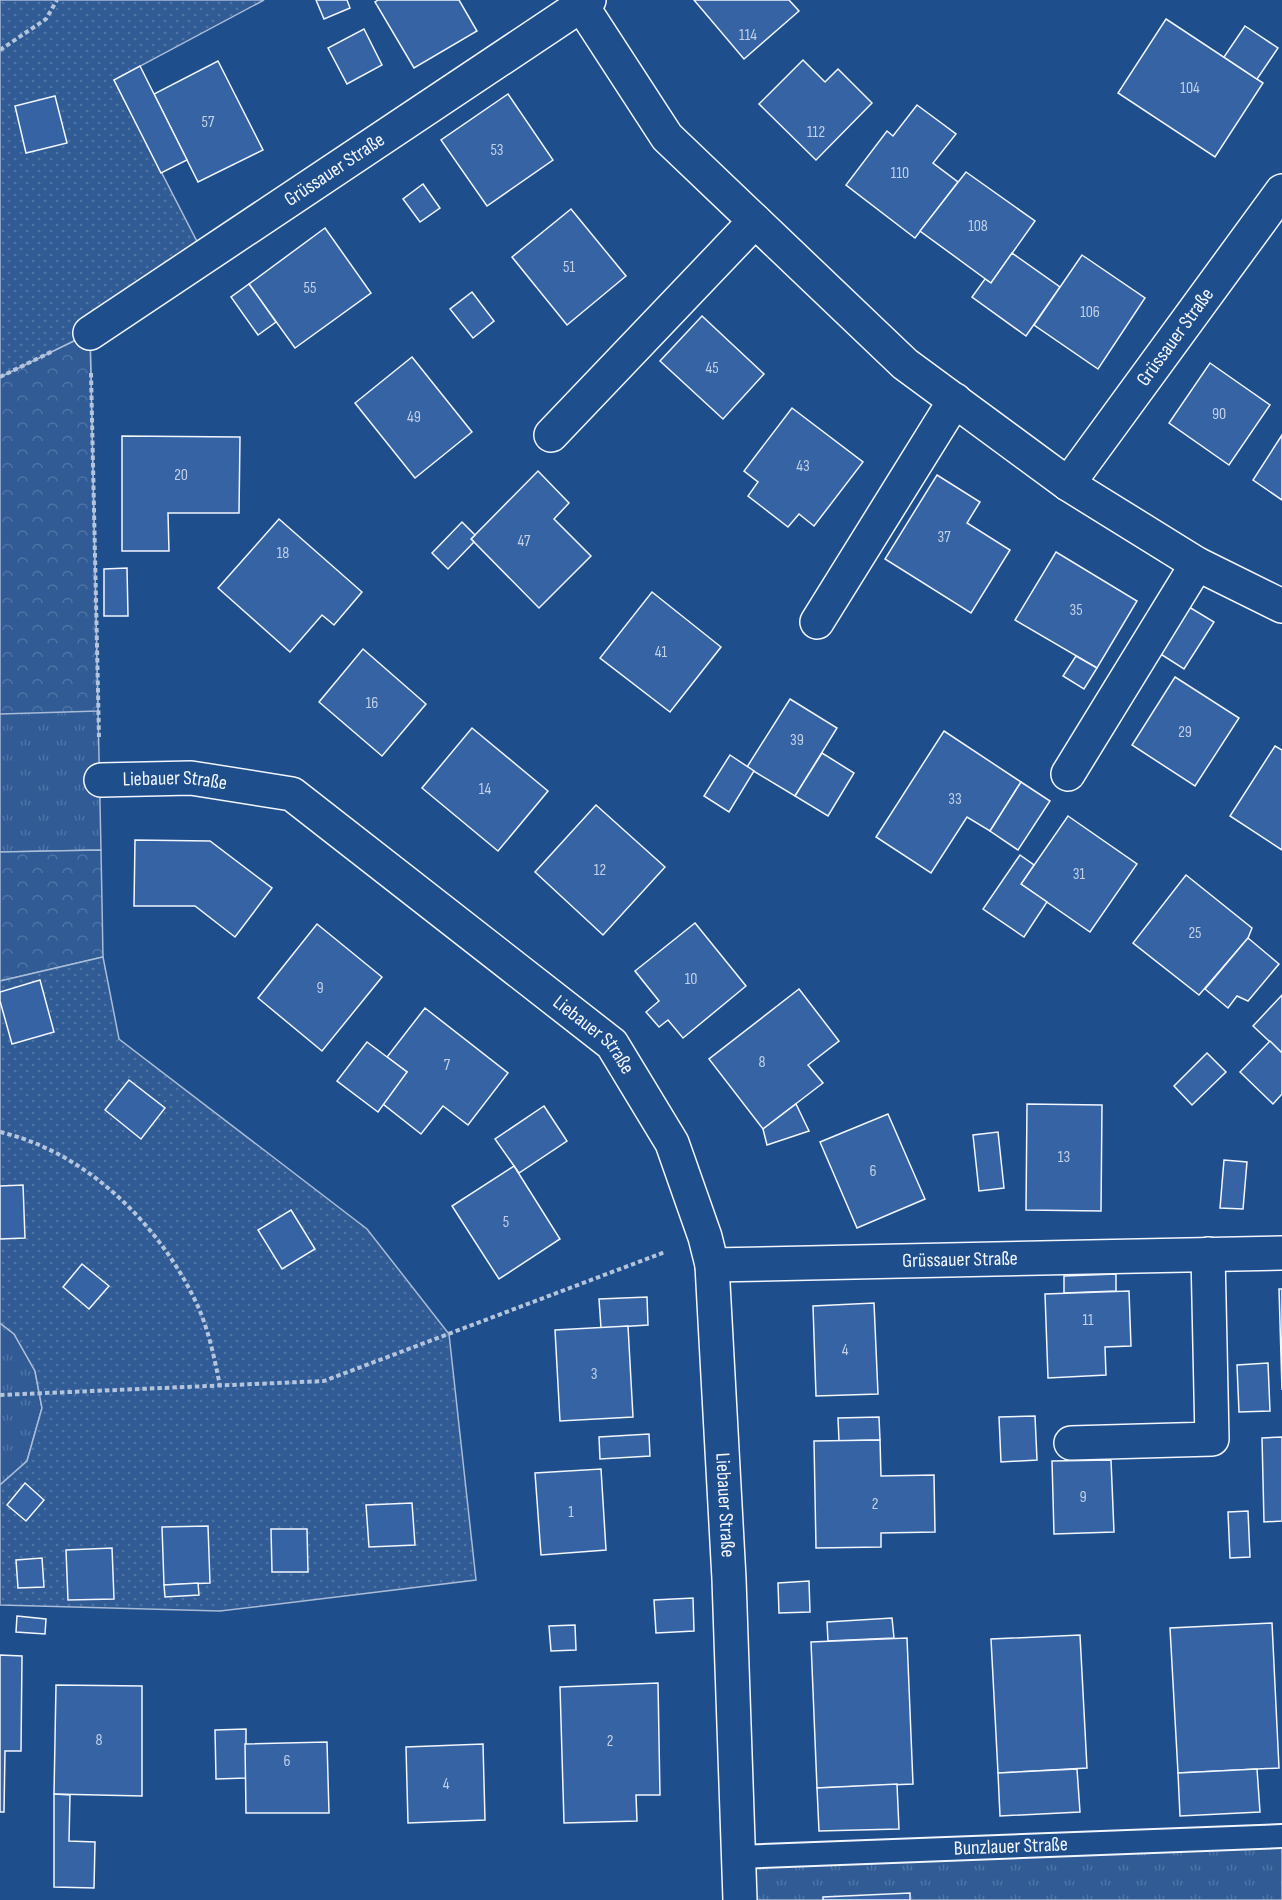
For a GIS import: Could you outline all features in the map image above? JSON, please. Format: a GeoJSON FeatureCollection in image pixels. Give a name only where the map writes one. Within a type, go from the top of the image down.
{"type":"FeatureCollection","features":[{"type":"Feature","properties":{"kind":"street","name":"Grüssauer Straße"},"geometry":{"type":"LineString","coordinates":[[90,333],[583,2],[667,137],[905,364],[1068,484],[1197,564],[1282,606]]}},
{"type":"Feature","properties":{"kind":"street","name":"Grüssauer Straße"},"geometry":{"type":"LineString","coordinates":[[1068,484],[1282,191]]}},
{"type":"Feature","properties":{"kind":"street"},"geometry":{"type":"LineString","coordinates":[[551,435],[755,221]]}},
{"type":"Feature","properties":{"kind":"street"},"geometry":{"type":"LineString","coordinates":[[816,622],[955,400]]}},
{"type":"Feature","properties":{"kind":"street"},"geometry":{"type":"LineString","coordinates":[[1068,774],[1197,564]]}},
{"type":"Feature","properties":{"kind":"street","name":"Liebauer Straße"},"geometry":{"type":"LineString","coordinates":[[100,780],[191,778],[292,794],[612,1044],[672,1143],[709,1251],[729,1579],[739,1857]]}},
{"type":"Feature","properties":{"kind":"street","name":"Grüssauer Straße"},"geometry":{"type":"LineString","coordinates":[[709,1251],[1282,1253]]}},
{"type":"Feature","properties":{"kind":"street"},"geometry":{"type":"LineString","coordinates":[[1071,1443],[1212,1439],[1208,1254]]}},
{"type":"Feature","properties":{"kind":"street"},"geometry":{"type":"LineString","coordinates":[[739,1857],[741,1900]]}},
{"type":"Feature","properties":{"kind":"lane","name":"Bunzlauer Straße"},"geometry":{"type":"LineString","coordinates":[[739,1857],[1282,1836]]}},
{"type":"Feature","properties":{"kind":"path"},"geometry":{"type":"LineString","coordinates":[[0,50],[46,19],[57,0]]}},
{"type":"Feature","properties":{"kind":"path"},"geometry":{"type":"LineString","coordinates":[[0,377],[90,333],[100,780]]}},
{"type":"Feature","properties":{"kind":"path"},"geometry":{"type":"LineString","coordinates":[[0,1132],[18,1136],[71,1161],[113,1191],[149,1230],[173,1262],[195,1298],[211,1342],[220,1386]]}},
{"type":"Feature","properties":{"kind":"path"},"geometry":{"type":"LineString","coordinates":[[0,1395],[324,1381],[709,1251]]}},
{"type":"Feature","properties":{"kind":"green space"},"geometry":{"type":"Polygon","coordinates":[[[0,0],[264,0],[114,80],[205,257],[90,333],[0,377],[0,0]]]}},
{"type":"Feature","properties":{"kind":"green space"},"geometry":{"type":"Polygon","coordinates":[[[90,333],[101,850],[0,852],[0,377],[90,333]]]}},
{"type":"Feature","properties":{"kind":"green space"},"geometry":{"type":"Polygon","coordinates":[[[90,333],[98,711],[0,714],[0,377],[90,333]]]}},
{"type":"Feature","properties":{"kind":"green space"},"geometry":{"type":"Polygon","coordinates":[[[101,850],[103,957],[0,981],[0,852],[101,850]]]}},
{"type":"Feature","properties":{"kind":"green space"},"geometry":{"type":"Polygon","coordinates":[[[103,957],[119,1039],[367,1229],[449,1334],[476,1580],[220,1611],[0,1605],[0,1485],[27,1461],[42,1408],[35,1371],[14,1334],[0,1323],[0,981],[103,957]]]}},
{"type":"Feature","properties":{"kind":"green space"},"geometry":{"type":"Polygon","coordinates":[[[0,1323],[14,1334],[35,1371],[42,1408],[27,1461],[0,1485],[0,1323]]]}},
{"type":"Feature","properties":{"kind":"green space"},"geometry":{"type":"Polygon","coordinates":[[[1282,1836],[1282,1900],[741,1900],[739,1857],[1282,1836]]]}},
{"type":"Feature","properties":{"kind":"building"},"geometry":{"type":"Polygon","coordinates":[[[316,0],[347,0],[350,8],[324,19],[316,0]]]}},
{"type":"Feature","properties":{"kind":"building"},"geometry":{"type":"Polygon","coordinates":[[[378,0],[459,0],[477,31],[414,68],[375,2],[378,0]]]}},
{"type":"Feature","properties":{"kind":"building"},"geometry":{"type":"Polygon","coordinates":[[[694,0],[789,0],[799,11],[744,59],[694,0]]]}},
{"type":"Feature","properties":{"kind":"building"},"geometry":{"type":"Polygon","coordinates":[[[1166,19],[1263,83],[1215,157],[1118,93],[1166,19]]]}},
{"type":"Feature","properties":{"kind":"building"},"geometry":{"type":"Polygon","coordinates":[[[1245,26],[1278,48],[1257,79],[1224,57],[1245,26]]]}},
{"type":"Feature","properties":{"kind":"building"},"geometry":{"type":"Polygon","coordinates":[[[364,29],[382,65],[347,84],[328,48],[364,29]]]}},
{"type":"Feature","properties":{"kind":"building"},"geometry":{"type":"Polygon","coordinates":[[[803,60],[825,82],[838,69],[872,103],[816,160],[759,104],[803,60]]]}},
{"type":"Feature","properties":{"kind":"building"},"geometry":{"type":"Polygon","coordinates":[[[218,61],[263,150],[198,182],[154,94],[218,61]]]}},
{"type":"Feature","properties":{"kind":"building"},"geometry":{"type":"Polygon","coordinates":[[[140,66],[187,160],[161,173],[114,80],[140,66]]]}},
{"type":"Feature","properties":{"kind":"building"},"geometry":{"type":"Polygon","coordinates":[[[508,94],[553,160],[487,206],[441,140],[508,94]]]}},
{"type":"Feature","properties":{"kind":"building"},"geometry":{"type":"Polygon","coordinates":[[[55,96],[67,143],[26,153],[15,106],[55,96]]]}},
{"type":"Feature","properties":{"kind":"building"},"geometry":{"type":"Polygon","coordinates":[[[917,105],[956,134],[933,163],[958,182],[915,238],[846,185],[887,131],[893,136],[917,105]]]}},
{"type":"Feature","properties":{"kind":"building"},"geometry":{"type":"Polygon","coordinates":[[[966,172],[1035,221],[991,283],[920,231],[966,172]]]}},
{"type":"Feature","properties":{"kind":"building"},"geometry":{"type":"Polygon","coordinates":[[[423,184],[440,208],[420,222],[403,199],[423,184]]]}},
{"type":"Feature","properties":{"kind":"building"},"geometry":{"type":"Polygon","coordinates":[[[571,209],[626,276],[567,325],[512,257],[571,209]]]}},
{"type":"Feature","properties":{"kind":"building"},"geometry":{"type":"Polygon","coordinates":[[[325,228],[371,293],[295,348],[249,284],[325,228]]]}},
{"type":"Feature","properties":{"kind":"building"},"geometry":{"type":"Polygon","coordinates":[[[1012,253],[1060,287],[1026,336],[972,297],[985,279],[991,283],[1012,253]]]}},
{"type":"Feature","properties":{"kind":"building"},"geometry":{"type":"Polygon","coordinates":[[[1082,255],[1145,298],[1098,369],[1034,325],[1082,255]]]}},
{"type":"Feature","properties":{"kind":"building"},"geometry":{"type":"Polygon","coordinates":[[[249,284],[276,322],[258,335],[231,297],[249,284]]]}},
{"type":"Feature","properties":{"kind":"building"},"geometry":{"type":"Polygon","coordinates":[[[472,292],[494,321],[473,338],[450,309],[472,292]]]}},
{"type":"Feature","properties":{"kind":"building"},"geometry":{"type":"Polygon","coordinates":[[[702,316],[764,374],[723,419],[660,361],[702,316]]]}},
{"type":"Feature","properties":{"kind":"building"},"geometry":{"type":"Polygon","coordinates":[[[412,357],[472,432],[415,478],[355,403],[412,357]]]}},
{"type":"Feature","properties":{"kind":"building"},"geometry":{"type":"Polygon","coordinates":[[[1210,363],[1270,405],[1229,465],[1169,423],[1210,363]]]}},
{"type":"Feature","properties":{"kind":"building"},"geometry":{"type":"Polygon","coordinates":[[[792,408],[863,462],[814,526],[799,514],[788,527],[748,496],[758,482],[744,471],[792,408]]]}},
{"type":"Feature","properties":{"kind":"building"},"geometry":{"type":"Polygon","coordinates":[[[1282,435],[1282,500],[1253,480],[1282,435]]]}},
{"type":"Feature","properties":{"kind":"building"},"geometry":{"type":"Polygon","coordinates":[[[122,436],[240,437],[239,513],[168,513],[169,551],[122,551],[122,436]]]}},
{"type":"Feature","properties":{"kind":"building"},"geometry":{"type":"Polygon","coordinates":[[[538,471],[569,503],[554,519],[591,556],[539,608],[471,539],[538,471]]]}},
{"type":"Feature","properties":{"kind":"building"},"geometry":{"type":"Polygon","coordinates":[[[937,475],[980,502],[967,523],[1010,550],[971,613],[885,559],[937,475]]]}},
{"type":"Feature","properties":{"kind":"building"},"geometry":{"type":"Polygon","coordinates":[[[279,519],[362,592],[334,625],[322,615],[290,652],[218,588],[279,519]]]}},
{"type":"Feature","properties":{"kind":"building"},"geometry":{"type":"Polygon","coordinates":[[[462,522],[475,535],[471,539],[474,542],[448,569],[432,553],[462,522]]]}},
{"type":"Feature","properties":{"kind":"building"},"geometry":{"type":"Polygon","coordinates":[[[1056,552],[1137,601],[1097,668],[1015,620],[1056,552]]]}},
{"type":"Feature","properties":{"kind":"building"},"geometry":{"type":"Polygon","coordinates":[[[127,568],[128,616],[104,616],[104,569],[127,568]]]}},
{"type":"Feature","properties":{"kind":"building"},"geometry":{"type":"Polygon","coordinates":[[[652,592],[721,647],[670,712],[600,658],[652,592]]]}},
{"type":"Feature","properties":{"kind":"building"},"geometry":{"type":"Polygon","coordinates":[[[1189,607],[1214,622],[1184,669],[1159,653],[1189,607]]]}},
{"type":"Feature","properties":{"kind":"building"},"geometry":{"type":"Polygon","coordinates":[[[363,649],[426,704],[382,756],[319,702],[363,649]]]}},
{"type":"Feature","properties":{"kind":"building"},"geometry":{"type":"Polygon","coordinates":[[[1076,656],[1097,668],[1084,689],[1063,676],[1076,656]]]}},
{"type":"Feature","properties":{"kind":"building"},"geometry":{"type":"Polygon","coordinates":[[[1175,677],[1239,718],[1195,786],[1132,745],[1175,677]]]}},
{"type":"Feature","properties":{"kind":"building"},"geometry":{"type":"Polygon","coordinates":[[[790,699],[837,728],[795,796],[747,767],[790,699]]]}},
{"type":"Feature","properties":{"kind":"building"},"geometry":{"type":"Polygon","coordinates":[[[472,728],[548,791],[498,851],[422,788],[472,728]]]}},
{"type":"Feature","properties":{"kind":"building"},"geometry":{"type":"Polygon","coordinates":[[[944,731],[1021,782],[990,831],[967,817],[931,873],[876,837],[944,731]]]}},
{"type":"Feature","properties":{"kind":"building"},"geometry":{"type":"Polygon","coordinates":[[[1275,746],[1282,750],[1282,850],[1230,816],[1275,746]]]}},
{"type":"Feature","properties":{"kind":"building"},"geometry":{"type":"Polygon","coordinates":[[[822,753],[854,773],[828,816],[795,796],[822,753]]]}},
{"type":"Feature","properties":{"kind":"building"},"geometry":{"type":"Polygon","coordinates":[[[730,755],[754,771],[729,812],[704,796],[730,755]]]}},
{"type":"Feature","properties":{"kind":"building"},"geometry":{"type":"Polygon","coordinates":[[[1021,782],[1050,801],[1018,850],[990,831],[1021,782]]]}},
{"type":"Feature","properties":{"kind":"building"},"geometry":{"type":"Polygon","coordinates":[[[596,805],[665,867],[603,935],[535,872],[596,805]]]}},
{"type":"Feature","properties":{"kind":"building"},"geometry":{"type":"Polygon","coordinates":[[[1068,816],[1137,864],[1090,932],[1021,884],[1068,816]]]}},
{"type":"Feature","properties":{"kind":"building"},"geometry":{"type":"Polygon","coordinates":[[[135,840],[210,841],[272,888],[235,937],[195,906],[134,906],[135,840]]]}},
{"type":"Feature","properties":{"kind":"building"},"geometry":{"type":"Polygon","coordinates":[[[1020,855],[1034,865],[1021,884],[1047,902],[1024,937],[983,909],[1020,855]]]}},
{"type":"Feature","properties":{"kind":"building"},"geometry":{"type":"Polygon","coordinates":[[[1186,875],[1252,928],[1248,938],[1199,995],[1133,943],[1186,875]]]}},
{"type":"Feature","properties":{"kind":"building"},"geometry":{"type":"Polygon","coordinates":[[[695,923],[746,986],[683,1038],[668,1020],[659,1027],[646,1012],[659,1001],[635,971],[695,923]]]}},
{"type":"Feature","properties":{"kind":"building"},"geometry":{"type":"Polygon","coordinates":[[[317,924],[382,977],[322,1051],[258,998],[317,924]]]}},
{"type":"Feature","properties":{"kind":"building"},"geometry":{"type":"Polygon","coordinates":[[[1248,938],[1279,964],[1248,1001],[1237,996],[1228,1008],[1205,989],[1248,938]]]}},
{"type":"Feature","properties":{"kind":"building"},"geometry":{"type":"Polygon","coordinates":[[[40,980],[54,1032],[12,1044],[0,1001],[0,992],[40,980]]]}},
{"type":"Feature","properties":{"kind":"building"},"geometry":{"type":"Polygon","coordinates":[[[799,989],[839,1041],[808,1065],[823,1083],[763,1129],[709,1059],[799,989]]]}},
{"type":"Feature","properties":{"kind":"building"},"geometry":{"type":"Polygon","coordinates":[[[1282,995],[1282,1053],[1253,1026],[1282,995]]]}},
{"type":"Feature","properties":{"kind":"building"},"geometry":{"type":"Polygon","coordinates":[[[425,1008],[508,1073],[468,1125],[443,1106],[421,1134],[383,1104],[407,1072],[387,1057],[425,1008]]]}},
{"type":"Feature","properties":{"kind":"building"},"geometry":{"type":"Polygon","coordinates":[[[1270,1041],[1282,1053],[1282,1094],[1273,1104],[1240,1072],[1270,1041]]]}},
{"type":"Feature","properties":{"kind":"building"},"geometry":{"type":"Polygon","coordinates":[[[367,1042],[407,1072],[378,1112],[337,1081],[367,1042]]]}},
{"type":"Feature","properties":{"kind":"building"},"geometry":{"type":"Polygon","coordinates":[[[1207,1053],[1226,1072],[1192,1105],[1174,1086],[1207,1053]]]}},
{"type":"Feature","properties":{"kind":"building"},"geometry":{"type":"Polygon","coordinates":[[[129,1080],[165,1108],[141,1139],[105,1110],[129,1080]]]}},
{"type":"Feature","properties":{"kind":"building"},"geometry":{"type":"Polygon","coordinates":[[[796,1104],[809,1131],[767,1145],[763,1129],[796,1104]]]}},
{"type":"Feature","properties":{"kind":"building"},"geometry":{"type":"Polygon","coordinates":[[[1027,1104],[1102,1105],[1101,1211],[1026,1210],[1027,1104]]]}},
{"type":"Feature","properties":{"kind":"building"},"geometry":{"type":"Polygon","coordinates":[[[544,1106],[567,1141],[519,1173],[495,1139],[544,1106]]]}},
{"type":"Feature","properties":{"kind":"building"},"geometry":{"type":"Polygon","coordinates":[[[888,1114],[925,1199],[857,1228],[820,1142],[888,1114]]]}},
{"type":"Feature","properties":{"kind":"building"},"geometry":{"type":"Polygon","coordinates":[[[998,1132],[1004,1188],[979,1191],[973,1135],[998,1132]]]}},
{"type":"Feature","properties":{"kind":"building"},"geometry":{"type":"Polygon","coordinates":[[[1224,1160],[1247,1162],[1243,1209],[1220,1208],[1224,1160]]]}},
{"type":"Feature","properties":{"kind":"building"},"geometry":{"type":"Polygon","coordinates":[[[514,1166],[560,1239],[499,1279],[452,1206],[514,1166]]]}},
{"type":"Feature","properties":{"kind":"building"},"geometry":{"type":"Polygon","coordinates":[[[23,1185],[25,1238],[0,1239],[0,1186],[23,1185]]]}},
{"type":"Feature","properties":{"kind":"building"},"geometry":{"type":"Polygon","coordinates":[[[291,1210],[315,1249],[282,1269],[258,1230],[291,1210]]]}},
{"type":"Feature","properties":{"kind":"building"},"geometry":{"type":"Polygon","coordinates":[[[82,1264],[109,1286],[89,1309],[63,1287],[82,1264]]]}},
{"type":"Feature","properties":{"kind":"building"},"geometry":{"type":"Polygon","coordinates":[[[1116,1274],[1116,1291],[1064,1293],[1064,1276],[1116,1274]]]}},
{"type":"Feature","properties":{"kind":"building"},"geometry":{"type":"Polygon","coordinates":[[[1279,1289],[1282,1289],[1282,1390],[1279,1289]]]}},
{"type":"Feature","properties":{"kind":"building"},"geometry":{"type":"Polygon","coordinates":[[[1129,1291],[1131,1346],[1105,1347],[1106,1375],[1048,1378],[1045,1294],[1129,1291]]]}},
{"type":"Feature","properties":{"kind":"building"},"geometry":{"type":"Polygon","coordinates":[[[647,1297],[648,1325],[601,1328],[599,1299],[647,1297]]]}},
{"type":"Feature","properties":{"kind":"building"},"geometry":{"type":"Polygon","coordinates":[[[874,1303],[878,1394],[816,1396],[813,1306],[874,1303]]]}},
{"type":"Feature","properties":{"kind":"building"},"geometry":{"type":"Polygon","coordinates":[[[628,1326],[633,1417],[560,1421],[555,1330],[628,1326]]]}},
{"type":"Feature","properties":{"kind":"building"},"geometry":{"type":"Polygon","coordinates":[[[1268,1363],[1270,1411],[1239,1412],[1237,1365],[1268,1363]]]}},
{"type":"Feature","properties":{"kind":"building"},"geometry":{"type":"Polygon","coordinates":[[[1035,1416],[1037,1460],[1001,1462],[999,1417],[1035,1416]]]}},
{"type":"Feature","properties":{"kind":"building"},"geometry":{"type":"Polygon","coordinates":[[[879,1417],[880,1440],[839,1441],[838,1418],[879,1417]]]}},
{"type":"Feature","properties":{"kind":"building"},"geometry":{"type":"Polygon","coordinates":[[[649,1434],[650,1456],[600,1459],[599,1437],[649,1434]]]}},
{"type":"Feature","properties":{"kind":"building"},"geometry":{"type":"Polygon","coordinates":[[[1282,1437],[1282,1521],[1264,1522],[1262,1438],[1282,1437]]]}},
{"type":"Feature","properties":{"kind":"building"},"geometry":{"type":"Polygon","coordinates":[[[880,1440],[881,1476],[934,1475],[935,1532],[881,1533],[881,1547],[816,1548],[814,1441],[880,1440]]]}},
{"type":"Feature","properties":{"kind":"building"},"geometry":{"type":"Polygon","coordinates":[[[1111,1460],[1114,1532],[1054,1534],[1052,1461],[1111,1460]]]}},
{"type":"Feature","properties":{"kind":"building"},"geometry":{"type":"Polygon","coordinates":[[[601,1469],[606,1550],[541,1555],[535,1473],[601,1469]]]}},
{"type":"Feature","properties":{"kind":"building"},"geometry":{"type":"Polygon","coordinates":[[[25,1483],[44,1500],[26,1521],[7,1505],[25,1483]]]}},
{"type":"Feature","properties":{"kind":"building"},"geometry":{"type":"Polygon","coordinates":[[[412,1503],[415,1545],[369,1547],[366,1505],[412,1503]]]}},
{"type":"Feature","properties":{"kind":"building"},"geometry":{"type":"Polygon","coordinates":[[[1248,1511],[1250,1557],[1230,1558],[1228,1512],[1248,1511]]]}},
{"type":"Feature","properties":{"kind":"building"},"geometry":{"type":"Polygon","coordinates":[[[208,1526],[210,1583],[164,1585],[162,1527],[208,1526]]]}},
{"type":"Feature","properties":{"kind":"building"},"geometry":{"type":"Polygon","coordinates":[[[271,1529],[307,1529],[308,1572],[272,1572],[271,1529]]]}},
{"type":"Feature","properties":{"kind":"building"},"geometry":{"type":"Polygon","coordinates":[[[112,1548],[114,1599],[68,1600],[66,1550],[112,1548]]]}},
{"type":"Feature","properties":{"kind":"building"},"geometry":{"type":"Polygon","coordinates":[[[42,1558],[44,1587],[18,1588],[16,1560],[42,1558]]]}},
{"type":"Feature","properties":{"kind":"building"},"geometry":{"type":"Polygon","coordinates":[[[809,1581],[810,1612],[779,1613],[778,1583],[809,1581]]]}},
{"type":"Feature","properties":{"kind":"building"},"geometry":{"type":"Polygon","coordinates":[[[198,1583],[199,1595],[165,1597],[164,1585],[198,1583]]]}},
{"type":"Feature","properties":{"kind":"building"},"geometry":{"type":"Polygon","coordinates":[[[693,1598],[694,1631],[656,1633],[654,1600],[693,1598]]]}},
{"type":"Feature","properties":{"kind":"building"},"geometry":{"type":"Polygon","coordinates":[[[17,1616],[46,1619],[45,1634],[16,1632],[17,1616]]]}},
{"type":"Feature","properties":{"kind":"building"},"geometry":{"type":"Polygon","coordinates":[[[892,1618],[894,1638],[828,1641],[827,1622],[892,1618]]]}},
{"type":"Feature","properties":{"kind":"building"},"geometry":{"type":"Polygon","coordinates":[[[1272,1623],[1279,1768],[1178,1773],[1170,1628],[1272,1623]]]}},
{"type":"Feature","properties":{"kind":"building"},"geometry":{"type":"Polygon","coordinates":[[[575,1625],[576,1650],[551,1651],[549,1626],[575,1625]]]}},
{"type":"Feature","properties":{"kind":"building"},"geometry":{"type":"Polygon","coordinates":[[[1080,1635],[1087,1768],[998,1773],[991,1639],[1080,1635]]]}},
{"type":"Feature","properties":{"kind":"building"},"geometry":{"type":"Polygon","coordinates":[[[907,1638],[913,1784],[817,1788],[811,1642],[907,1638]]]}},
{"type":"Feature","properties":{"kind":"building"},"geometry":{"type":"Polygon","coordinates":[[[0,1655],[22,1656],[21,1751],[5,1751],[4,1812],[0,1812],[0,1655]]]}},
{"type":"Feature","properties":{"kind":"building"},"geometry":{"type":"Polygon","coordinates":[[[658,1683],[660,1795],[636,1795],[637,1821],[564,1823],[560,1687],[658,1683]]]}},
{"type":"Feature","properties":{"kind":"building"},"geometry":{"type":"Polygon","coordinates":[[[56,1685],[142,1686],[142,1796],[54,1794],[56,1685]]]}},
{"type":"Feature","properties":{"kind":"building"},"geometry":{"type":"Polygon","coordinates":[[[246,1729],[246,1778],[216,1779],[215,1730],[246,1729]]]}},
{"type":"Feature","properties":{"kind":"building"},"geometry":{"type":"Polygon","coordinates":[[[327,1742],[329,1813],[246,1813],[245,1744],[327,1742]]]}},
{"type":"Feature","properties":{"kind":"building"},"geometry":{"type":"Polygon","coordinates":[[[483,1744],[485,1820],[408,1823],[406,1747],[483,1744]]]}},
{"type":"Feature","properties":{"kind":"building"},"geometry":{"type":"Polygon","coordinates":[[[1077,1769],[1080,1812],[1000,1816],[998,1773],[1077,1769]]]}},
{"type":"Feature","properties":{"kind":"building"},"geometry":{"type":"Polygon","coordinates":[[[1257,1769],[1260,1812],[1180,1816],[1178,1773],[1257,1769]]]}},
{"type":"Feature","properties":{"kind":"building"},"geometry":{"type":"Polygon","coordinates":[[[897,1784],[899,1829],[819,1831],[817,1788],[897,1784]]]}},
{"type":"Feature","properties":{"kind":"building"},"geometry":{"type":"Polygon","coordinates":[[[54,1794],[70,1795],[69,1841],[95,1842],[94,1888],[54,1887],[54,1794]]]}},
{"type":"Feature","properties":{"kind":"building"},"geometry":{"type":"Polygon","coordinates":[[[910,1893],[910,1900],[823,1900],[823,1897],[910,1893]]]}}]}
